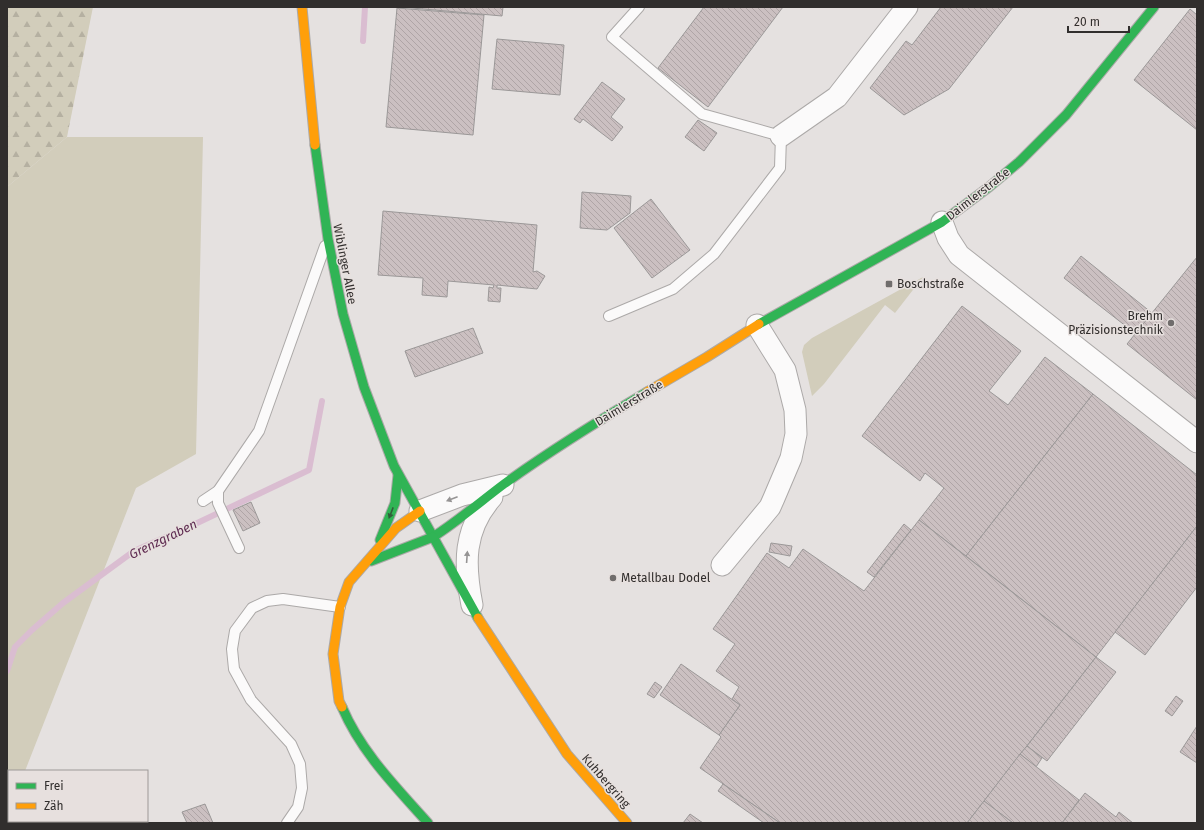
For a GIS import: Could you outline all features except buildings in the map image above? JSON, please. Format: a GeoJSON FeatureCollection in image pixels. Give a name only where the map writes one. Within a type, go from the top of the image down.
{"type":"FeatureCollection","features":[{"type":"Feature","properties":{"kind":"main road","name":"Wiblinger Allee"},"geometry":{"type":"LineString","coordinates":[[302,7],[315,150],[328,239],[343,314],[364,387],[394,466],[420,511],[472,609]]}},
{"type":"Feature","properties":{"kind":"main road","name":"Daimlerstraße"},"geometry":{"type":"LineString","coordinates":[[367,563],[433,537],[449,527],[503,485],[590,426],[757,325],[942,222],[989,187],[1019,162],[1066,115],[1154,7]]}},
{"type":"Feature","properties":{"kind":"main road"},"geometry":{"type":"LineString","coordinates":[[367,563],[383,535],[395,503],[398,475]]}},
{"type":"Feature","properties":{"kind":"main road"},"geometry":{"type":"LineString","coordinates":[[420,511],[396,528],[349,582],[340,607],[333,654],[339,701],[348,722],[361,743],[385,774],[428,823]]}},
{"type":"Feature","properties":{"kind":"main road","name":"Kuhbergring"},"geometry":{"type":"LineString","coordinates":[[472,609],[567,754],[627,823]]}},
{"type":"Feature","properties":{"kind":"street"},"geometry":{"type":"LineString","coordinates":[[781,136],[836,97],[907,7]]}},
{"type":"Feature","properties":{"kind":"street"},"geometry":{"type":"LineString","coordinates":[[942,222],[948,238],[959,254],[1197,442]]}},
{"type":"Feature","properties":{"kind":"street"},"geometry":{"type":"LineString","coordinates":[[722,565],[772,502],[791,458],[796,434],[795,410],[785,370],[757,325]]}},
{"type":"Feature","properties":{"kind":"street","name":"Daimlerstraße"},"geometry":{"type":"LineString","coordinates":[[420,511],[462,495],[503,485]]}},
{"type":"Feature","properties":{"kind":"street","name":"Daimlerstraße"},"geometry":{"type":"LineString","coordinates":[[472,609],[467,580],[467,557],[470,535],[475,520],[503,485]]}},
{"type":"Feature","properties":{"kind":"lane"},"geometry":{"type":"LineString","coordinates":[[609,316],[673,290],[714,254],[780,168],[781,136],[702,114],[612,37],[639,7]]}},
{"type":"Feature","properties":{"kind":"lane"},"geometry":{"type":"LineString","coordinates":[[203,501],[218,491],[259,432],[328,239]]}},
{"type":"Feature","properties":{"kind":"lane"},"geometry":{"type":"LineString","coordinates":[[218,491],[218,503],[239,548]]}},
{"type":"Feature","properties":{"kind":"lane"},"geometry":{"type":"LineString","coordinates":[[287,823],[298,807],[302,788],[300,764],[291,744],[251,700],[234,669],[232,649],[236,632],[252,608],[267,601],[283,599],[340,607]]}},
{"type":"Feature","properties":{"kind":"green space"},"geometry":{"type":"Polygon","coordinates":[[[7,7],[93,7],[67,137],[7,187],[7,7]]]}},
{"type":"Feature","properties":{"kind":"green space"},"geometry":{"type":"Polygon","coordinates":[[[67,137],[203,137],[196,454],[136,488],[25,770],[8,770],[7,818],[7,187],[67,137]]]}},
{"type":"Feature","properties":{"kind":"green space"},"geometry":{"type":"Polygon","coordinates":[[[923,277],[895,313],[885,305],[824,384],[812,396],[802,352],[804,345],[812,338],[923,277]]]}},
{"type":"Feature","properties":{"kind":"waterway"},"geometry":{"type":"LineString","coordinates":[[363,41],[365,7]]}},
{"type":"Feature","properties":{"kind":"waterway","name":"Grenzgraben"},"geometry":{"type":"LineString","coordinates":[[7,671],[15,647],[32,630],[63,603],[134,551],[309,470],[322,401]]}},
{"type":"Feature","properties":{"kind":"traffic: fast"},"geometry":{"type":"LineString","coordinates":[[759,324],[942,222],[989,187],[1019,162],[1066,115],[1154,7]]}},
{"type":"Feature","properties":{"kind":"traffic: fast"},"geometry":{"type":"LineString","coordinates":[[315,145],[328,239],[343,314],[364,387],[394,466],[478,618]]}},
{"type":"Feature","properties":{"kind":"traffic: fast"},"geometry":{"type":"LineString","coordinates":[[433,537],[539,460],[592,425],[647,392]]}},
{"type":"Feature","properties":{"kind":"traffic: fast"},"geometry":{"type":"LineString","coordinates":[[380,540],[395,503],[398,475]]}},
{"type":"Feature","properties":{"kind":"traffic: fast"},"geometry":{"type":"LineString","coordinates":[[371,561],[433,537]]}},
{"type":"Feature","properties":{"kind":"traffic: fast"},"geometry":{"type":"LineString","coordinates":[[342,707],[369,754],[428,823]]}},
{"type":"Feature","properties":{"kind":"traffic: slow"},"geometry":{"type":"LineString","coordinates":[[302,7],[315,145]]}},
{"type":"Feature","properties":{"kind":"traffic: slow"},"geometry":{"type":"LineString","coordinates":[[647,392],[707,357],[759,324]]}},
{"type":"Feature","properties":{"kind":"traffic: slow"},"geometry":{"type":"LineString","coordinates":[[342,707],[339,701],[333,654],[340,607],[349,582],[396,528],[420,511]]}},
{"type":"Feature","properties":{"kind":"traffic: slow"},"geometry":{"type":"LineString","coordinates":[[478,618],[567,754],[627,823]]}},
{"type":"Feature","properties":{"kind":"place","name":"Boschstraße"},"geometry":{"type":"Point","coordinates":[889,284]}},
{"type":"Feature","properties":{"kind":"place","name":"Brehm Präzisionstechnik"},"geometry":{"type":"Point","coordinates":[1171,323]}},
{"type":"Feature","properties":{"kind":"place","name":"Metallbau Dodel"},"geometry":{"type":"Point","coordinates":[613,578]}}]}
